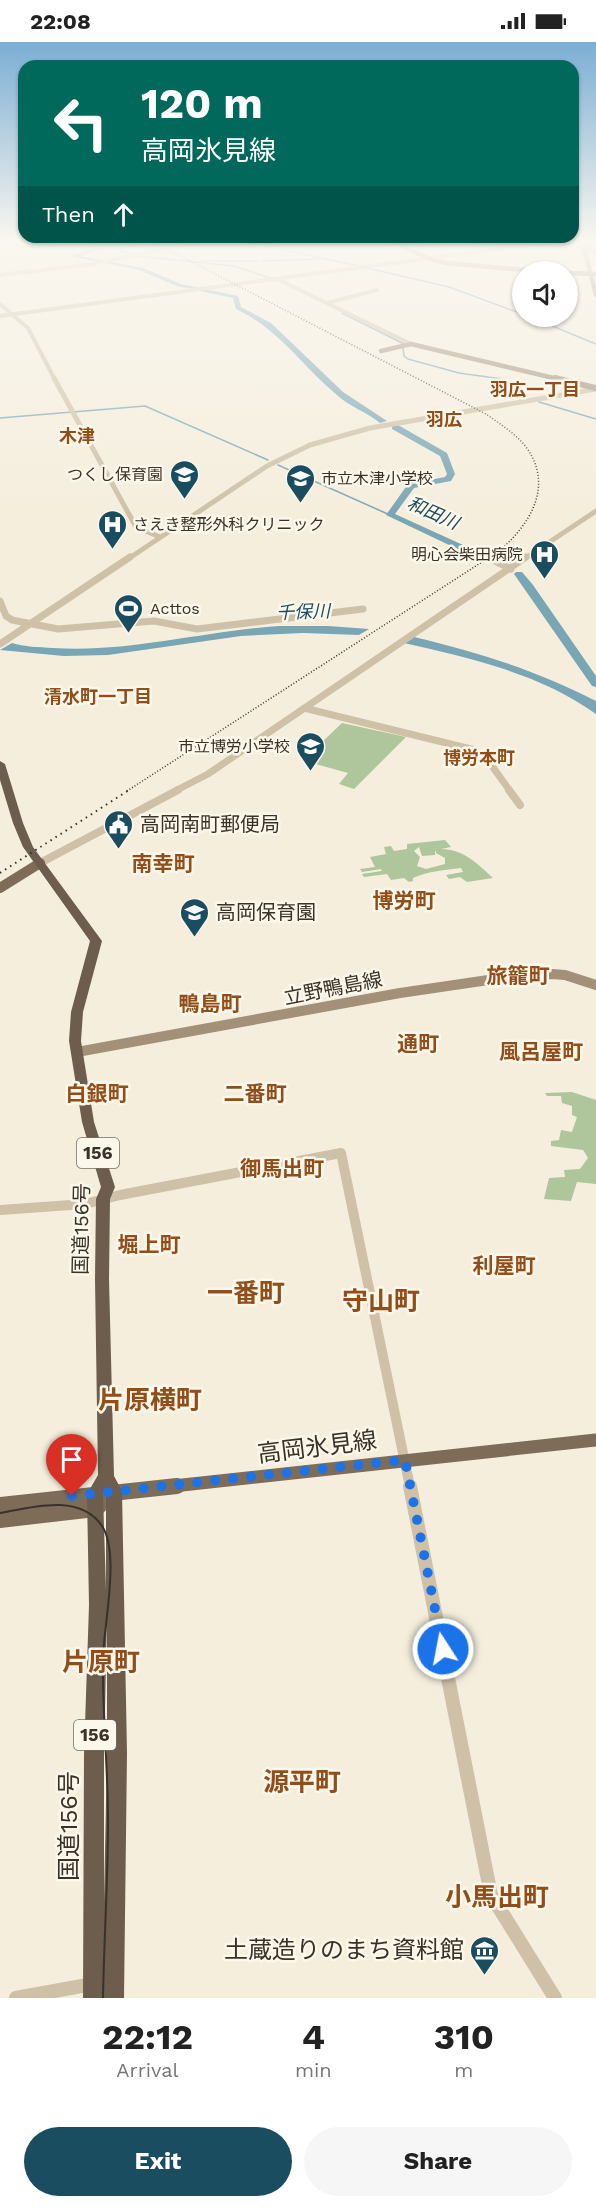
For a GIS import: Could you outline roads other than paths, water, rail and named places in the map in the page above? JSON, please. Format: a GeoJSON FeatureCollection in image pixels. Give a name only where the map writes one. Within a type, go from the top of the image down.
{"type":"FeatureCollection","features":[{"type":"Feature","properties":{"kind":"highway","name":"国道156号"},"geometry":{"type":"LineString","coordinates":[[0,764],[18,823],[28,847],[96,941],[76,1012],[75,1041],[88,1122],[108,1187],[103,1199],[102,1279],[117,1764],[113,1998]]}},
{"type":"Feature","properties":{"kind":"highway"},"geometry":{"type":"LineString","coordinates":[[95,1502],[110,1484]]}},
{"type":"Feature","properties":{"kind":"highway","name":"国道156号"},"geometry":{"type":"LineString","coordinates":[[94,1991],[94,1755],[98,1605],[95,1502]]}},
{"type":"Feature","properties":{"kind":"main road"},"geometry":{"type":"LineString","coordinates":[[381,351],[411,344],[596,388]]}},
{"type":"Feature","properties":{"kind":"main road"},"geometry":{"type":"LineString","coordinates":[[0,888],[40,863]]}},
{"type":"Feature","properties":{"kind":"main road","name":"立野鴨島線"},"geometry":{"type":"LineString","coordinates":[[77,1052],[400,993],[502,978],[558,974],[596,985]]}},
{"type":"Feature","properties":{"kind":"main road","name":"高岡氷見線"},"geometry":{"type":"LineString","coordinates":[[110,1484],[405,1460],[596,1440]]}},
{"type":"Feature","properties":{"kind":"main road"},"geometry":{"type":"LineString","coordinates":[[0,1505],[95,1502]]}},
{"type":"Feature","properties":{"kind":"main road"},"geometry":{"type":"LineString","coordinates":[[0,1520],[95,1502]]}},
{"type":"Feature","properties":{"kind":"street"},"geometry":{"type":"LineString","coordinates":[[31,333],[71,412],[106,469],[136,527],[160,537]]}},
{"type":"Feature","properties":{"kind":"street"},"geometry":{"type":"LineString","coordinates":[[389,333],[411,344]]}},
{"type":"Feature","properties":{"kind":"street"},"geometry":{"type":"LineString","coordinates":[[3,642],[280,459],[330,439],[387,425],[596,388]]}},
{"type":"Feature","properties":{"kind":"street"},"geometry":{"type":"LineString","coordinates":[[40,863],[208,774],[596,511]]}},
{"type":"Feature","properties":{"kind":"street"},"geometry":{"type":"LineString","coordinates":[[478,553],[511,569]]}},
{"type":"Feature","properties":{"kind":"street"},"geometry":{"type":"LineString","coordinates":[[0,601],[6,616],[57,630],[154,621],[197,629],[363,609]]}},
{"type":"Feature","properties":{"kind":"street"},"geometry":{"type":"LineString","coordinates":[[304,708],[475,750],[487,759],[520,805]]}},
{"type":"Feature","properties":{"kind":"street"},"geometry":{"type":"LineString","coordinates":[[0,1210],[85,1204],[341,1153],[369,1279],[491,1895],[555,1998]]}},
{"type":"Feature","properties":{"kind":"street"},"geometry":{"type":"LineString","coordinates":[[16,1998],[94,1991]]}},
{"type":"Feature","properties":{"kind":"water"},"geometry":{"type":"Polygon","coordinates":[[[279,626],[369,629],[359,635],[303,633],[241,636],[108,655],[64,656],[0,650],[12,643],[81,649],[137,645],[279,626]]]}},
{"type":"Feature","properties":{"kind":"water"},"geometry":{"type":"Polygon","coordinates":[[[414,637],[485,656],[552,680],[596,701],[596,714],[552,688],[504,669],[404,643],[414,637]]]}},
{"type":"Feature","properties":{"kind":"waterway","name":"和田川"},"geometry":{"type":"LineString","coordinates":[[279,333],[340,394],[383,421]]}},
{"type":"Feature","properties":{"kind":"waterway"},"geometry":{"type":"LineString","coordinates":[[383,333],[404,344]]}},
{"type":"Feature","properties":{"kind":"waterway"},"geometry":{"type":"LineString","coordinates":[[570,333],[596,344]]}},
{"type":"Feature","properties":{"kind":"waterway"},"geometry":{"type":"LineString","coordinates":[[403,348],[404,356],[408,359],[459,373],[502,379],[524,390],[522,396],[525,398]]}},
{"type":"Feature","properties":{"kind":"waterway"},"geometry":{"type":"LineString","coordinates":[[539,402],[596,419]]}},
{"type":"Feature","properties":{"kind":"waterway"},"geometry":{"type":"LineString","coordinates":[[0,418],[145,406],[268,460]]}},
{"type":"Feature","properties":{"kind":"waterway","name":"和田川"},"geometry":{"type":"LineString","coordinates":[[395,427],[444,455],[451,474],[448,479],[411,486],[390,515],[471,552]]}},
{"type":"Feature","properties":{"kind":"waterway"},"geometry":{"type":"LineString","coordinates":[[278,465],[390,515]]}},
{"type":"Feature","properties":{"kind":"waterway","name":"和田川"},"geometry":{"type":"LineString","coordinates":[[519,574],[596,684]]}},
{"type":"Feature","properties":{"kind":"tram line"},"geometry":{"type":"LineString","coordinates":[[0,1513],[55,1505],[81,1509],[93,1516],[102,1526],[107,1538],[110,1553],[110,1589],[103,1657],[103,1698],[108,1820],[103,1998]]}},
{"type":"Feature","properties":{"kind":"railway"},"geometry":{"type":"LineString","coordinates":[[127,791],[499,551],[521,529],[535,503],[538,475],[534,461],[526,447],[512,433],[486,414],[330,333]]}},
{"type":"Feature","properties":{"kind":"railway"},"geometry":{"type":"LineString","coordinates":[[0,873],[129,790]]}},
{"type":"Feature","properties":{"kind":"place","name":"つくし保育園"},"geometry":{"type":"Point","coordinates":[184,500]}},
{"type":"Feature","properties":{"kind":"place","name":"市立木津小学校"},"geometry":{"type":"Point","coordinates":[300,504]}},
{"type":"Feature","properties":{"kind":"place","name":"さえき整形外科クリニック"},"geometry":{"type":"Point","coordinates":[112,550]}},
{"type":"Feature","properties":{"kind":"place","name":"明心会柴田病院"},"geometry":{"type":"Point","coordinates":[544,580]}},
{"type":"Feature","properties":{"kind":"place","name":"Acttos"},"geometry":{"type":"Point","coordinates":[129,634]}},
{"type":"Feature","properties":{"kind":"place","name":"市立博労小学校"},"geometry":{"type":"Point","coordinates":[311,772]}},
{"type":"Feature","properties":{"kind":"place","name":"高岡南町郵便局"},"geometry":{"type":"Point","coordinates":[119,850]}},
{"type":"Feature","properties":{"kind":"place","name":"高岡保育園"},"geometry":{"type":"Point","coordinates":[195,938]}},
{"type":"Feature","properties":{"kind":"place","name":"土蔵造りのまち資料館"},"geometry":{"type":"Point","coordinates":[485,1976]}},
{"type":"Feature","properties":{"kind":"district","name":"羽広一丁目"},"geometry":{"type":"Point","coordinates":[535,390]}},
{"type":"Feature","properties":{"kind":"district","name":"羽広"},"geometry":{"type":"Point","coordinates":[444,420]}},
{"type":"Feature","properties":{"kind":"district","name":"木津"},"geometry":{"type":"Point","coordinates":[77,436]}},
{"type":"Feature","properties":{"kind":"district","name":"清水町一丁目"},"geometry":{"type":"Point","coordinates":[98,697]}},
{"type":"Feature","properties":{"kind":"district","name":"博労本町"},"geometry":{"type":"Point","coordinates":[479,758]}},
{"type":"Feature","properties":{"kind":"district","name":"南幸町"},"geometry":{"type":"Point","coordinates":[163,864]}},
{"type":"Feature","properties":{"kind":"district","name":"博労町"},"geometry":{"type":"Point","coordinates":[404,901]}},
{"type":"Feature","properties":{"kind":"district","name":"旅籠町"},"geometry":{"type":"Point","coordinates":[518,976]}},
{"type":"Feature","properties":{"kind":"district","name":"鴨島町"},"geometry":{"type":"Point","coordinates":[210,1004]}},
{"type":"Feature","properties":{"kind":"district","name":"通町"},"geometry":{"type":"Point","coordinates":[418,1044]}},
{"type":"Feature","properties":{"kind":"district","name":"風呂屋町"},"geometry":{"type":"Point","coordinates":[541,1052]}},
{"type":"Feature","properties":{"kind":"district","name":"白銀町"},"geometry":{"type":"Point","coordinates":[97,1094]}},
{"type":"Feature","properties":{"kind":"district","name":"二番町"},"geometry":{"type":"Point","coordinates":[255,1094]}},
{"type":"Feature","properties":{"kind":"district","name":"御馬出町"},"geometry":{"type":"Point","coordinates":[282,1169]}},
{"type":"Feature","properties":{"kind":"district","name":"堀上町"},"geometry":{"type":"Point","coordinates":[149,1245]}},
{"type":"Feature","properties":{"kind":"district","name":"利屋町"},"geometry":{"type":"Point","coordinates":[504,1266]}},
{"type":"Feature","properties":{"kind":"district","name":"一番町"},"geometry":{"type":"Point","coordinates":[246,1293]}},
{"type":"Feature","properties":{"kind":"district","name":"守山町"},"geometry":{"type":"Point","coordinates":[381,1301]}},
{"type":"Feature","properties":{"kind":"district","name":"片原横町"},"geometry":{"type":"Point","coordinates":[150,1400]}},
{"type":"Feature","properties":{"kind":"district","name":"片原町"},"geometry":{"type":"Point","coordinates":[101,1662]}},
{"type":"Feature","properties":{"kind":"district","name":"源平町"},"geometry":{"type":"Point","coordinates":[302,1782]}},
{"type":"Feature","properties":{"kind":"district","name":"小馬出町"},"geometry":{"type":"Point","coordinates":[497,1897]}},
{"type":"Feature","properties":{"kind":"water label","name":"千保川"},"geometry":{"type":"Point","coordinates":[303,612]}}]}
